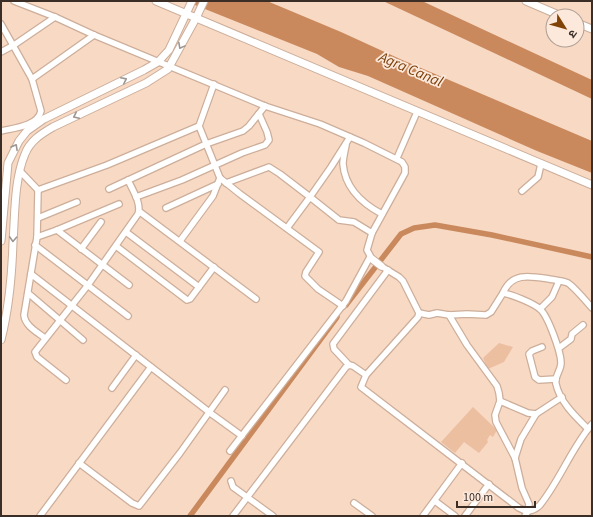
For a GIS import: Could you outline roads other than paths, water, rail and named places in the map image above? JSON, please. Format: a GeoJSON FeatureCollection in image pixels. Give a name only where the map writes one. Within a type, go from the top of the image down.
{"type":"FeatureCollection","features":[{"type":"Feature","properties":{"kind":"street"},"geometry":{"type":"LineString","coordinates":[[14,1],[55,17],[94,36],[265,106],[320,124],[348,139],[397,158],[405,167],[405,173],[372,233],[368,247],[371,258],[403,281],[419,314]]}},
{"type":"Feature","properties":{"kind":"street"},"geometry":{"type":"LineString","coordinates":[[156,1],[186,14],[198,14],[417,112],[592,185]]}},
{"type":"Feature","properties":{"kind":"street"},"geometry":{"type":"LineString","coordinates":[[1,340],[9,296],[15,200],[20,171],[25,154],[31,143],[53,127],[162,74],[170,66],[204,1]]}},
{"type":"Feature","properties":{"kind":"street"},"geometry":{"type":"LineString","coordinates":[[526,1],[545,9]]}},
{"type":"Feature","properties":{"kind":"street"},"geometry":{"type":"LineString","coordinates":[[1,241],[8,163],[18,141],[27,131],[44,119],[158,62],[168,50],[190,4]]}},
{"type":"Feature","properties":{"kind":"street"},"geometry":{"type":"LineString","coordinates":[[1,52],[55,17]]}},
{"type":"Feature","properties":{"kind":"street"},"geometry":{"type":"LineString","coordinates":[[1,24],[32,79],[41,108],[40,115],[32,122],[1,131]]}},
{"type":"Feature","properties":{"kind":"street"},"geometry":{"type":"LineString","coordinates":[[32,79],[94,36]]}},
{"type":"Feature","properties":{"kind":"street"},"geometry":{"type":"LineString","coordinates":[[214,84],[199,126],[220,178],[320,252],[306,272],[305,276],[318,289],[343,306]]}},
{"type":"Feature","properties":{"kind":"street"},"geometry":{"type":"LineString","coordinates":[[109,189],[206,144],[246,129],[265,106]]}},
{"type":"Feature","properties":{"kind":"street"},"geometry":{"type":"LineString","coordinates":[[397,158],[417,112]]}},
{"type":"Feature","properties":{"kind":"street"},"geometry":{"type":"LineString","coordinates":[[136,197],[182,180],[268,143],[268,132],[259,114]]}},
{"type":"Feature","properties":{"kind":"street"},"geometry":{"type":"LineString","coordinates":[[38,190],[107,165],[199,126]]}},
{"type":"Feature","properties":{"kind":"street"},"geometry":{"type":"LineString","coordinates":[[287,228],[331,167],[348,139]]}},
{"type":"Feature","properties":{"kind":"street"},"geometry":{"type":"LineString","coordinates":[[348,139],[343,164],[348,182],[358,198],[370,208],[382,214]]}},
{"type":"Feature","properties":{"kind":"street"},"geometry":{"type":"LineString","coordinates":[[522,191],[538,177],[541,164]]}},
{"type":"Feature","properties":{"kind":"street"},"geometry":{"type":"LineString","coordinates":[[226,183],[269,167],[339,220],[354,222],[372,233]]}},
{"type":"Feature","properties":{"kind":"street"},"geometry":{"type":"LineString","coordinates":[[20,171],[38,190],[37,237],[24,315],[27,325],[45,338]]}},
{"type":"Feature","properties":{"kind":"street"},"geometry":{"type":"LineString","coordinates":[[180,241],[213,196],[220,178]]}},
{"type":"Feature","properties":{"kind":"street"},"geometry":{"type":"LineString","coordinates":[[128,180],[136,197],[140,212],[256,299]]}},
{"type":"Feature","properties":{"kind":"street"},"geometry":{"type":"LineString","coordinates":[[166,208],[218,184]]}},
{"type":"Feature","properties":{"kind":"street"},"geometry":{"type":"LineString","coordinates":[[38,218],[77,202]]}},
{"type":"Feature","properties":{"kind":"street"},"geometry":{"type":"LineString","coordinates":[[37,237],[119,204]]}},
{"type":"Feature","properties":{"kind":"street"},"geometry":{"type":"LineString","coordinates":[[66,380],[34,354],[88,285],[140,212]]}},
{"type":"Feature","properties":{"kind":"street"},"geometry":{"type":"LineString","coordinates":[[81,249],[101,222]]}},
{"type":"Feature","properties":{"kind":"street"},"geometry":{"type":"LineString","coordinates":[[56,230],[129,285]]}},
{"type":"Feature","properties":{"kind":"street"},"geometry":{"type":"LineString","coordinates":[[126,232],[199,287]]}},
{"type":"Feature","properties":{"kind":"street"},"geometry":{"type":"LineString","coordinates":[[36,245],[128,316]]}},
{"type":"Feature","properties":{"kind":"street"},"geometry":{"type":"LineString","coordinates":[[116,246],[187,300],[190,299],[214,267]]}},
{"type":"Feature","properties":{"kind":"street"},"geometry":{"type":"LineString","coordinates":[[230,451],[343,306],[371,258]]}},
{"type":"Feature","properties":{"kind":"street"},"geometry":{"type":"LineString","coordinates":[[366,375],[349,365],[334,349],[333,344],[388,270]]}},
{"type":"Feature","properties":{"kind":"street"},"geometry":{"type":"LineString","coordinates":[[31,274],[150,367],[242,436]]}},
{"type":"Feature","properties":{"kind":"street"},"geometry":{"type":"LineString","coordinates":[[419,314],[489,314],[509,283],[521,277],[566,282],[592,308]]}},
{"type":"Feature","properties":{"kind":"street"},"geometry":{"type":"LineString","coordinates":[[540,309],[552,296],[559,281]]}},
{"type":"Feature","properties":{"kind":"street"},"geometry":{"type":"LineString","coordinates":[[28,293],[83,340]]}},
{"type":"Feature","properties":{"kind":"street"},"geometry":{"type":"LineString","coordinates":[[503,293],[540,309],[545,316],[559,348],[561,367],[556,379],[556,385],[569,408],[588,429]]}},
{"type":"Feature","properties":{"kind":"street"},"geometry":{"type":"LineString","coordinates":[[419,314],[418,317],[366,375],[360,385],[362,389],[462,463],[527,514]]}},
{"type":"Feature","properties":{"kind":"street"},"geometry":{"type":"LineString","coordinates":[[448,315],[467,345],[497,386],[500,401],[495,415],[496,422],[515,458],[522,488],[529,504],[527,514]]}},
{"type":"Feature","properties":{"kind":"street"},"geometry":{"type":"LineString","coordinates":[[559,348],[571,339],[572,334],[583,325]]}},
{"type":"Feature","properties":{"kind":"street"},"geometry":{"type":"LineString","coordinates":[[542,347],[532,351],[529,354],[535,376],[539,380],[556,379]]}},
{"type":"Feature","properties":{"kind":"street"},"geometry":{"type":"LineString","coordinates":[[112,388],[136,356]]}},
{"type":"Feature","properties":{"kind":"street"},"geometry":{"type":"LineString","coordinates":[[233,516],[349,365]]}},
{"type":"Feature","properties":{"kind":"street"},"geometry":{"type":"LineString","coordinates":[[40,516],[150,367]]}},
{"type":"Feature","properties":{"kind":"street"},"geometry":{"type":"LineString","coordinates":[[79,463],[132,503],[139,506],[180,453],[225,390]]}},
{"type":"Feature","properties":{"kind":"street"},"geometry":{"type":"LineString","coordinates":[[515,458],[521,439],[536,414],[562,397]]}},
{"type":"Feature","properties":{"kind":"street"},"geometry":{"type":"LineString","coordinates":[[500,401],[528,413],[536,414]]}},
{"type":"Feature","properties":{"kind":"street"},"geometry":{"type":"LineString","coordinates":[[527,514],[537,508],[544,501],[565,466],[573,449],[592,424]]}},
{"type":"Feature","properties":{"kind":"street"},"geometry":{"type":"LineString","coordinates":[[423,516],[462,463]]}},
{"type":"Feature","properties":{"kind":"street"},"geometry":{"type":"LineString","coordinates":[[231,481],[233,487],[273,516]]}},
{"type":"Feature","properties":{"kind":"street"},"geometry":{"type":"LineString","coordinates":[[465,516],[489,484]]}},
{"type":"Feature","properties":{"kind":"street"},"geometry":{"type":"LineString","coordinates":[[435,501],[455,516]]}},
{"type":"Feature","properties":{"kind":"street"},"geometry":{"type":"LineString","coordinates":[[354,503],[372,516]]}},
{"type":"Feature","properties":{"kind":"water","name":"Agra Canal"},"geometry":{"type":"Polygon","coordinates":[[[185,1],[267,1],[341,32],[400,59],[592,141],[592,173],[537,151],[368,76],[339,67],[317,54],[185,1]]]}},
{"type":"Feature","properties":{"kind":"water"},"geometry":{"type":"Polygon","coordinates":[[[383,1],[422,1],[592,80],[592,99],[383,1]]]}},
{"type":"Feature","properties":{"kind":"waterway"},"geometry":{"type":"LineString","coordinates":[[346,305],[401,234],[414,228],[435,225],[492,235],[592,257]]}},
{"type":"Feature","properties":{"kind":"waterway"},"geometry":{"type":"LineString","coordinates":[[190,516],[337,317]]}}]}
